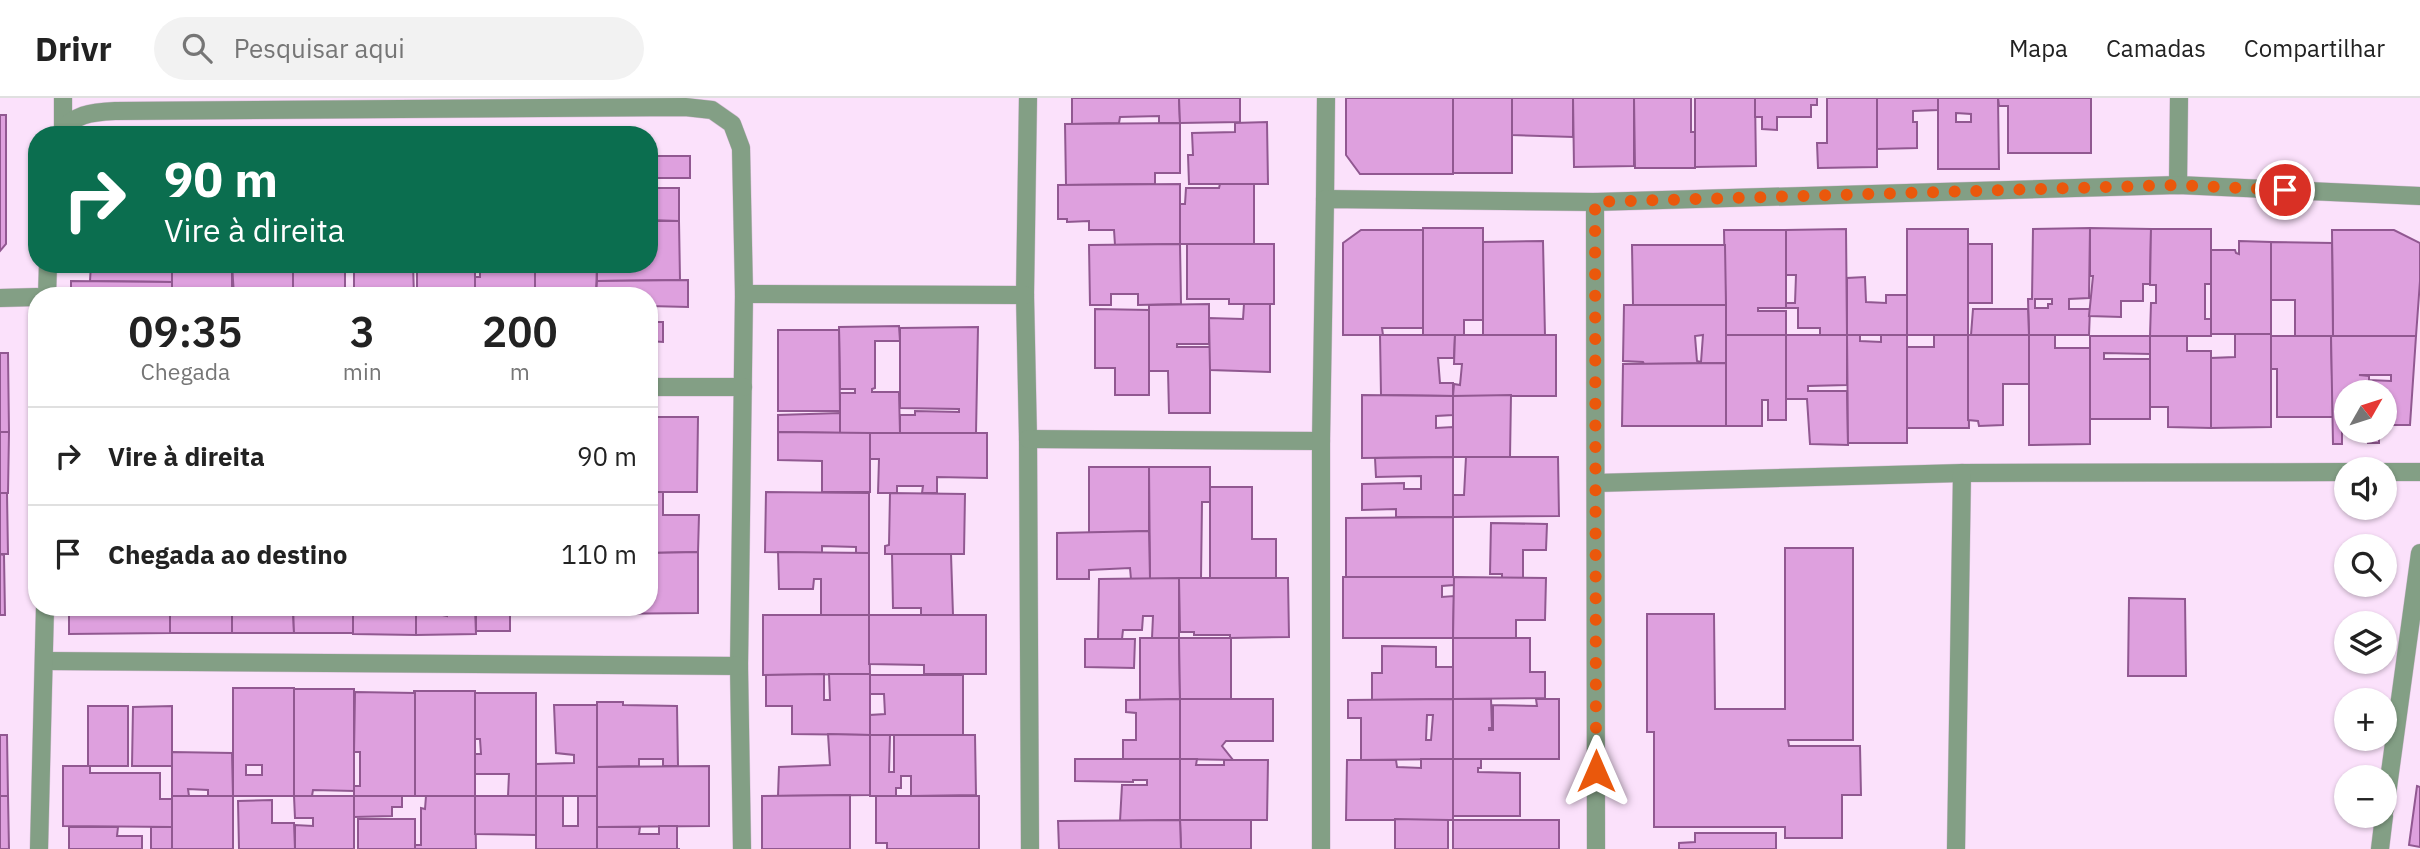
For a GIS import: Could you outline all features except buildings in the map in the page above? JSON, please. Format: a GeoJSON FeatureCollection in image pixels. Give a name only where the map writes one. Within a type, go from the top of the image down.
{"type":"FeatureCollection","features":[{"type":"Feature","properties":{"kind":"street"},"geometry":{"type":"LineString","coordinates":[[61,126],[63,98]]}},
{"type":"Feature","properties":{"kind":"street"},"geometry":{"type":"LineString","coordinates":[[1028,98],[1025,295],[1030,849]]}},
{"type":"Feature","properties":{"kind":"street"},"geometry":{"type":"LineString","coordinates":[[1321,849],[1321,440],[1326,98]]}},
{"type":"Feature","properties":{"kind":"street"},"geometry":{"type":"LineString","coordinates":[[2178,185],[2179,98]]}},
{"type":"Feature","properties":{"kind":"street"},"geometry":{"type":"LineString","coordinates":[[67,126],[76,117],[93,112],[115,111],[685,107],[712,110],[732,124],[741,148],[744,294],[739,666],[742,849]]}},
{"type":"Feature","properties":{"kind":"street"},"geometry":{"type":"LineString","coordinates":[[1325,200],[1595,202],[2178,185],[2420,195]]}},
{"type":"Feature","properties":{"kind":"street"},"geometry":{"type":"LineString","coordinates":[[1595,202],[1596,849]]}},
{"type":"Feature","properties":{"kind":"street"},"geometry":{"type":"LineString","coordinates":[[744,294],[1025,295]]}},
{"type":"Feature","properties":{"kind":"street"},"geometry":{"type":"LineString","coordinates":[[0,298],[28,297]]}},
{"type":"Feature","properties":{"kind":"street"},"geometry":{"type":"LineString","coordinates":[[658,387],[743,387]]}},
{"type":"Feature","properties":{"kind":"street"},"geometry":{"type":"LineString","coordinates":[[1028,439],[1321,440]]}},
{"type":"Feature","properties":{"kind":"street"},"geometry":{"type":"LineString","coordinates":[[1596,483],[1962,473],[2334,472]]}},
{"type":"Feature","properties":{"kind":"street"},"geometry":{"type":"LineString","coordinates":[[2397,472],[2420,472]]}},
{"type":"Feature","properties":{"kind":"street"},"geometry":{"type":"LineString","coordinates":[[1956,849],[1962,473]]}},
{"type":"Feature","properties":{"kind":"street"},"geometry":{"type":"LineString","coordinates":[[2391,765],[2420,553]]}},
{"type":"Feature","properties":{"kind":"street"},"geometry":{"type":"LineString","coordinates":[[39,849],[45,616]]}},
{"type":"Feature","properties":{"kind":"street"},"geometry":{"type":"LineString","coordinates":[[45,661],[739,666]]}},
{"type":"Feature","properties":{"kind":"street"},"geometry":{"type":"LineString","coordinates":[[2380,849],[2383,828]]}},
{"type":"Feature","properties":{"kind":"route"},"geometry":{"type":"LineString","coordinates":[[1596,771],[1595,202],[2178,185],[2285,190]]}}]}
